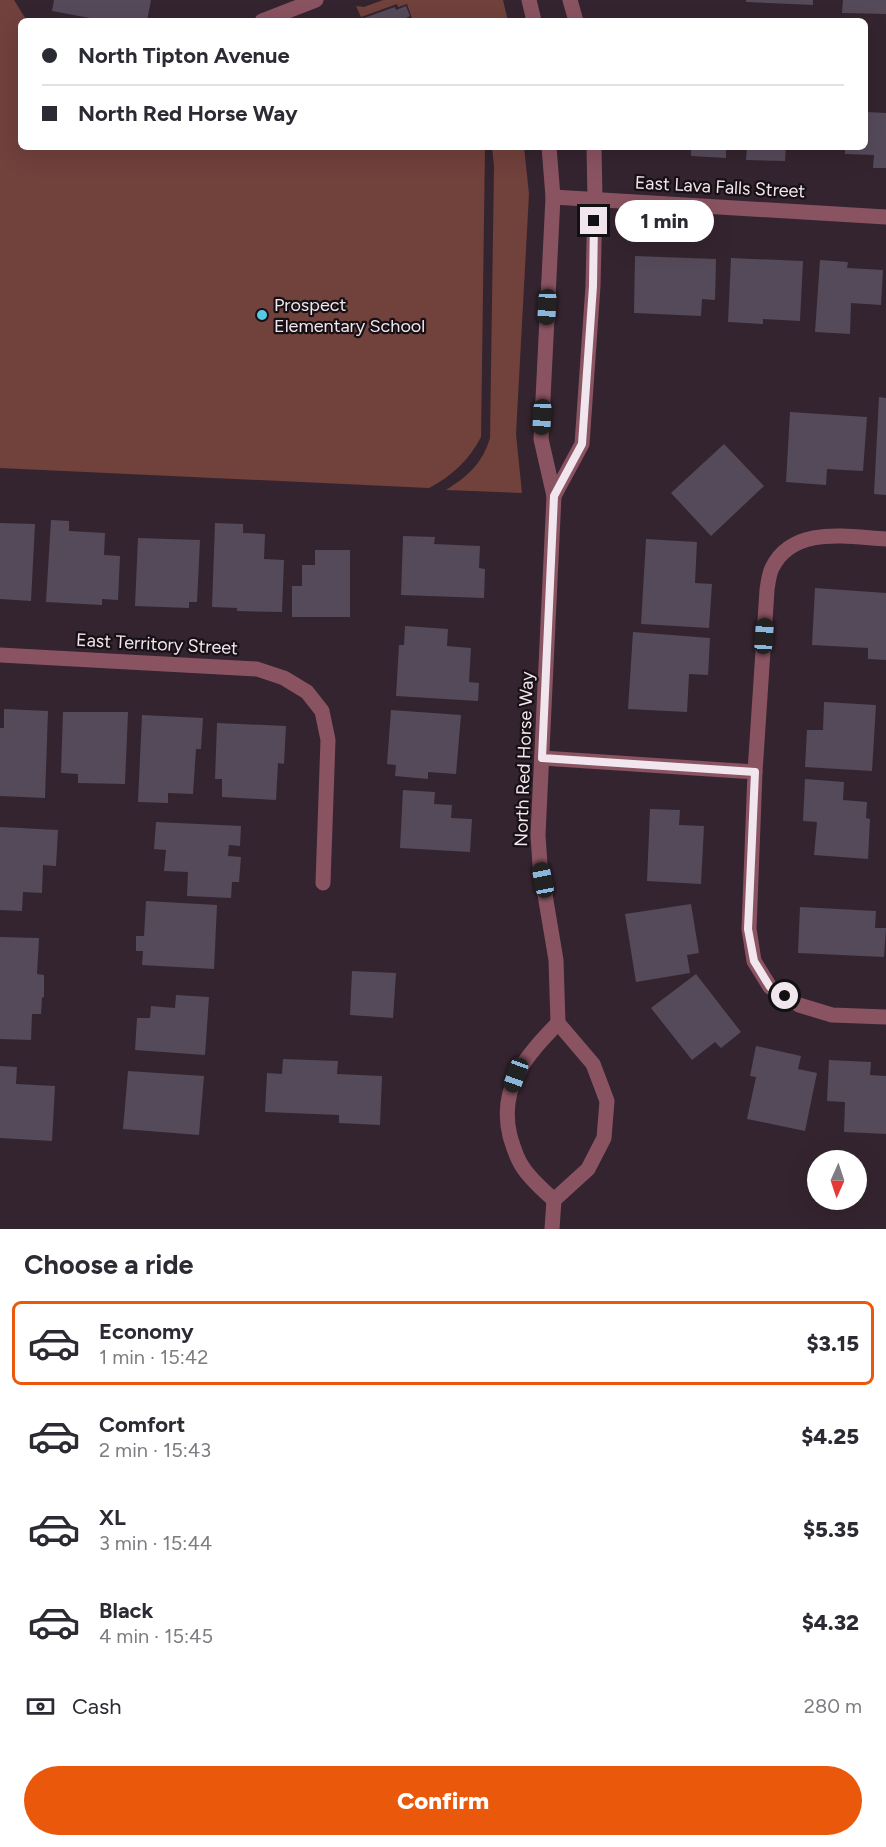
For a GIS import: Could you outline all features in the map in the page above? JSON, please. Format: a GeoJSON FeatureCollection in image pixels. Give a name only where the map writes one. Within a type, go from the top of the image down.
{"type":"FeatureCollection","features":[{"type":"Feature","properties":{"kind":"street"},"geometry":{"type":"LineString","coordinates":[[270,18],[316,0]]}},
{"type":"Feature","properties":{"kind":"street"},"geometry":{"type":"LineString","coordinates":[[529,0],[533,18]]}},
{"type":"Feature","properties":{"kind":"street"},"geometry":{"type":"LineString","coordinates":[[570,0],[575,18]]}},
{"type":"Feature","properties":{"kind":"street","name":"North Red Horse Way"},"geometry":{"type":"LineString","coordinates":[[549,150],[553,197],[541,439],[554,496],[538,835],[540,866],[556,960],[558,1023]]}},
{"type":"Feature","properties":{"kind":"street","name":"North Red Horse Way"},"geometry":{"type":"LineString","coordinates":[[554,496],[582,444],[593,286],[594,150]]}},
{"type":"Feature","properties":{"kind":"street","name":"East Lava Falls Street"},"geometry":{"type":"LineString","coordinates":[[553,197],[886,217]]}},
{"type":"Feature","properties":{"kind":"street"},"geometry":{"type":"LineString","coordinates":[[886,539],[827,536],[804,539],[785,550],[772,568],[767,590],[748,929],[754,961],[770,987],[799,1005],[832,1015],[886,1017]]}},
{"type":"Feature","properties":{"kind":"street","name":"East Territory Street"},"geometry":{"type":"LineString","coordinates":[[0,655],[257,669],[284,678],[307,693],[322,711],[328,740],[323,883]]}},
{"type":"Feature","properties":{"kind":"street"},"geometry":{"type":"LineString","coordinates":[[542,758],[755,772]]}},
{"type":"Feature","properties":{"kind":"street"},"geometry":{"type":"LineString","coordinates":[[552,1229],[554,1200],[588,1169],[604,1138],[607,1101],[593,1064],[558,1023],[535,1047],[516,1075],[508,1096],[507,1123],[521,1166],[554,1200]]}},
{"type":"Feature","properties":{"kind":"shaded area","name":"Prospect Elementary School"},"geometry":{"type":"Polygon","coordinates":[[[0,0],[14,0],[25,18],[18,18],[18,150],[485,150],[481,437],[459,467],[445,478],[429,488],[0,468],[0,0]]]}},
{"type":"Feature","properties":{"kind":"shaded area"},"geometry":{"type":"Polygon","coordinates":[[[383,0],[503,0],[507,18],[412,18],[407,4],[398,7],[397,4],[361,17],[356,6],[364,7],[383,0]]]}},
{"type":"Feature","properties":{"kind":"shaded area"},"geometry":{"type":"Polygon","coordinates":[[[492,150],[524,150],[529,194],[516,434],[522,493],[446,490],[473,469],[483,455],[490,438],[494,166],[492,150]]]}},
{"type":"Feature","properties":{"kind":"building"},"geometry":{"type":"Polygon","coordinates":[[[54,0],[151,0],[148,18],[90,18],[52,11],[54,0]]]}},
{"type":"Feature","properties":{"kind":"building"},"geometry":{"type":"Polygon","coordinates":[[[746,0],[813,0],[813,5],[746,2],[746,0]]]}},
{"type":"Feature","properties":{"kind":"building"},"geometry":{"type":"Polygon","coordinates":[[[843,0],[886,0],[886,14],[842,13],[843,0]]]}},
{"type":"Feature","properties":{"kind":"building"},"geometry":{"type":"Polygon","coordinates":[[[406,6],[410,16],[406,18],[364,18],[395,7],[396,10],[406,6]]]}},
{"type":"Feature","properties":{"kind":"building"},"geometry":{"type":"Polygon","coordinates":[[[868,112],[886,113],[886,168],[873,168],[874,155],[845,154],[845,150],[868,150],[868,112]]]}},
{"type":"Feature","properties":{"kind":"building"},"geometry":{"type":"Polygon","coordinates":[[[691,150],[726,150],[726,158],[691,156],[691,150]]]}},
{"type":"Feature","properties":{"kind":"building"},"geometry":{"type":"Polygon","coordinates":[[[747,150],[786,150],[785,161],[746,160],[747,150]]]}},
{"type":"Feature","properties":{"kind":"building"},"geometry":{"type":"Polygon","coordinates":[[[635,256],[716,259],[715,300],[702,299],[701,316],[634,313],[635,256]]]}},
{"type":"Feature","properties":{"kind":"building"},"geometry":{"type":"Polygon","coordinates":[[[731,258],[803,261],[800,321],[763,319],[763,324],[728,322],[731,258]]]}},
{"type":"Feature","properties":{"kind":"building"},"geometry":{"type":"Polygon","coordinates":[[[820,260],[848,262],[847,268],[883,270],[881,305],[851,303],[850,334],[815,332],[820,260]]]}},
{"type":"Feature","properties":{"kind":"building"},"geometry":{"type":"Polygon","coordinates":[[[879,397],[886,398],[886,495],[874,494],[879,397]]]}},
{"type":"Feature","properties":{"kind":"building"},"geometry":{"type":"Polygon","coordinates":[[[790,412],[867,417],[863,471],[827,469],[826,485],[786,482],[790,412]]]}},
{"type":"Feature","properties":{"kind":"building"},"geometry":{"type":"Polygon","coordinates":[[[724,444],[764,486],[711,536],[671,493],[724,444]]]}},
{"type":"Feature","properties":{"kind":"building"},"geometry":{"type":"Polygon","coordinates":[[[51,520],[69,521],[69,531],[105,533],[104,555],[120,556],[118,600],[102,599],[102,605],[46,602],[51,520]]]}},
{"type":"Feature","properties":{"kind":"building"},"geometry":{"type":"Polygon","coordinates":[[[0,523],[35,524],[31,601],[0,599],[0,523]]]}},
{"type":"Feature","properties":{"kind":"building"},"geometry":{"type":"Polygon","coordinates":[[[215,523],[243,524],[243,533],[265,534],[264,559],[284,560],[282,612],[237,611],[237,608],[212,607],[215,523]]]}},
{"type":"Feature","properties":{"kind":"building"},"geometry":{"type":"Polygon","coordinates":[[[403,536],[435,537],[434,544],[480,546],[479,568],[485,569],[484,598],[401,595],[403,536]]]}},
{"type":"Feature","properties":{"kind":"building"},"geometry":{"type":"Polygon","coordinates":[[[138,538],[200,540],[197,602],[189,602],[189,608],[135,606],[138,538]]]}},
{"type":"Feature","properties":{"kind":"building"},"geometry":{"type":"Polygon","coordinates":[[[646,539],[697,542],[695,583],[712,584],[709,628],[641,624],[646,539]]]}},
{"type":"Feature","properties":{"kind":"building"},"geometry":{"type":"Polygon","coordinates":[[[315,550],[350,550],[350,617],[292,617],[292,586],[302,586],[302,565],[315,565],[315,550]]]}},
{"type":"Feature","properties":{"kind":"building"},"geometry":{"type":"Polygon","coordinates":[[[815,588],[886,593],[886,660],[868,659],[868,648],[812,645],[815,588]]]}},
{"type":"Feature","properties":{"kind":"building"},"geometry":{"type":"Polygon","coordinates":[[[405,626],[448,629],[447,646],[471,648],[469,682],[479,683],[478,701],[396,696],[399,645],[404,645],[405,626]]]}},
{"type":"Feature","properties":{"kind":"building"},"geometry":{"type":"Polygon","coordinates":[[[633,632],[710,638],[708,675],[689,674],[687,712],[628,709],[633,632]]]}},
{"type":"Feature","properties":{"kind":"building"},"geometry":{"type":"Polygon","coordinates":[[[824,702],[876,705],[872,771],[805,767],[807,730],[823,730],[824,702]]]}},
{"type":"Feature","properties":{"kind":"building"},"geometry":{"type":"Polygon","coordinates":[[[4,709],[48,711],[45,798],[0,796],[0,728],[4,728],[4,709]]]}},
{"type":"Feature","properties":{"kind":"building"},"geometry":{"type":"Polygon","coordinates":[[[391,710],[461,715],[456,774],[428,772],[428,779],[395,776],[396,765],[387,764],[391,710]]]}},
{"type":"Feature","properties":{"kind":"building"},"geometry":{"type":"Polygon","coordinates":[[[63,712],[128,712],[125,784],[78,783],[78,774],[61,773],[63,712]]]}},
{"type":"Feature","properties":{"kind":"building"},"geometry":{"type":"Polygon","coordinates":[[[142,715],[203,718],[201,749],[196,749],[193,794],[168,793],[168,803],[138,802],[142,715]]]}},
{"type":"Feature","properties":{"kind":"building"},"geometry":{"type":"Polygon","coordinates":[[[217,723],[286,726],[284,764],[278,763],[276,800],[222,797],[222,779],[215,779],[217,723]]]}},
{"type":"Feature","properties":{"kind":"building"},"geometry":{"type":"Polygon","coordinates":[[[805,779],[844,782],[843,800],[867,802],[866,818],[870,819],[868,859],[814,855],[817,822],[803,821],[805,779]]]}},
{"type":"Feature","properties":{"kind":"building"},"geometry":{"type":"Polygon","coordinates":[[[403,790],[435,792],[434,804],[452,805],[451,818],[472,819],[470,852],[400,848],[403,790]]]}},
{"type":"Feature","properties":{"kind":"building"},"geometry":{"type":"Polygon","coordinates":[[[650,809],[680,810],[679,825],[704,826],[701,884],[647,881],[650,809]]]}},
{"type":"Feature","properties":{"kind":"building"},"geometry":{"type":"Polygon","coordinates":[[[156,822],[241,826],[240,846],[229,845],[228,856],[241,857],[239,882],[232,882],[231,898],[187,896],[188,872],[164,871],[166,850],[154,849],[156,822]]]}},
{"type":"Feature","properties":{"kind":"building"},"geometry":{"type":"Polygon","coordinates":[[[0,827],[58,830],[56,866],[43,865],[42,893],[23,892],[22,911],[0,910],[0,827]]]}},
{"type":"Feature","properties":{"kind":"building"},"geometry":{"type":"Polygon","coordinates":[[[146,901],[217,905],[214,969],[142,965],[143,951],[136,951],[136,936],[144,936],[146,901]]]}},
{"type":"Feature","properties":{"kind":"building"},"geometry":{"type":"Polygon","coordinates":[[[691,904],[699,953],[687,955],[690,973],[636,982],[625,914],[691,904]]]}},
{"type":"Feature","properties":{"kind":"building"},"geometry":{"type":"Polygon","coordinates":[[[800,907],[876,911],[875,928],[886,928],[884,957],[798,953],[800,907]]]}},
{"type":"Feature","properties":{"kind":"building"},"geometry":{"type":"Polygon","coordinates":[[[0,937],[39,938],[37,974],[44,975],[44,997],[41,1014],[32,1014],[31,1040],[0,1039],[0,937]]]}},
{"type":"Feature","properties":{"kind":"building"},"geometry":{"type":"Polygon","coordinates":[[[352,971],[396,973],[393,1018],[350,1015],[352,971]]]}},
{"type":"Feature","properties":{"kind":"building"},"geometry":{"type":"Polygon","coordinates":[[[696,974],[741,1032],[721,1048],[715,1042],[692,1060],[651,1008],[696,974]]]}},
{"type":"Feature","properties":{"kind":"building"},"geometry":{"type":"Polygon","coordinates":[[[176,995],[209,997],[205,1055],[135,1050],[137,1018],[150,1018],[151,1006],[175,1008],[176,995]]]}},
{"type":"Feature","properties":{"kind":"building"},"geometry":{"type":"Polygon","coordinates":[[[756,1046],[801,1056],[798,1069],[817,1073],[805,1131],[747,1119],[756,1077],[750,1076],[756,1046]]]}},
{"type":"Feature","properties":{"kind":"building"},"geometry":{"type":"Polygon","coordinates":[[[283,1059],[338,1061],[337,1074],[382,1076],[380,1125],[339,1123],[339,1115],[265,1112],[267,1073],[282,1074],[283,1059]]]}},
{"type":"Feature","properties":{"kind":"building"},"geometry":{"type":"Polygon","coordinates":[[[829,1060],[871,1062],[870,1075],[886,1076],[886,1134],[844,1132],[845,1102],[827,1101],[829,1060]]]}},
{"type":"Feature","properties":{"kind":"building"},"geometry":{"type":"Polygon","coordinates":[[[0,1066],[17,1067],[16,1084],[55,1086],[52,1141],[0,1138],[0,1066]]]}},
{"type":"Feature","properties":{"kind":"building"},"geometry":{"type":"Polygon","coordinates":[[[128,1071],[204,1076],[199,1135],[123,1129],[128,1071]]]}},
{"type":"Feature","properties":{"kind":"place","name":"Prospect Elementary School"},"geometry":{"type":"Point","coordinates":[262,315]}},
{"type":"Feature","properties":{"kind":"route"},"geometry":{"type":"LineString","coordinates":[[594,221],[593,286],[582,444],[554,496],[542,758],[755,772],[748,929],[754,961],[770,987],[785,996]]}}]}
